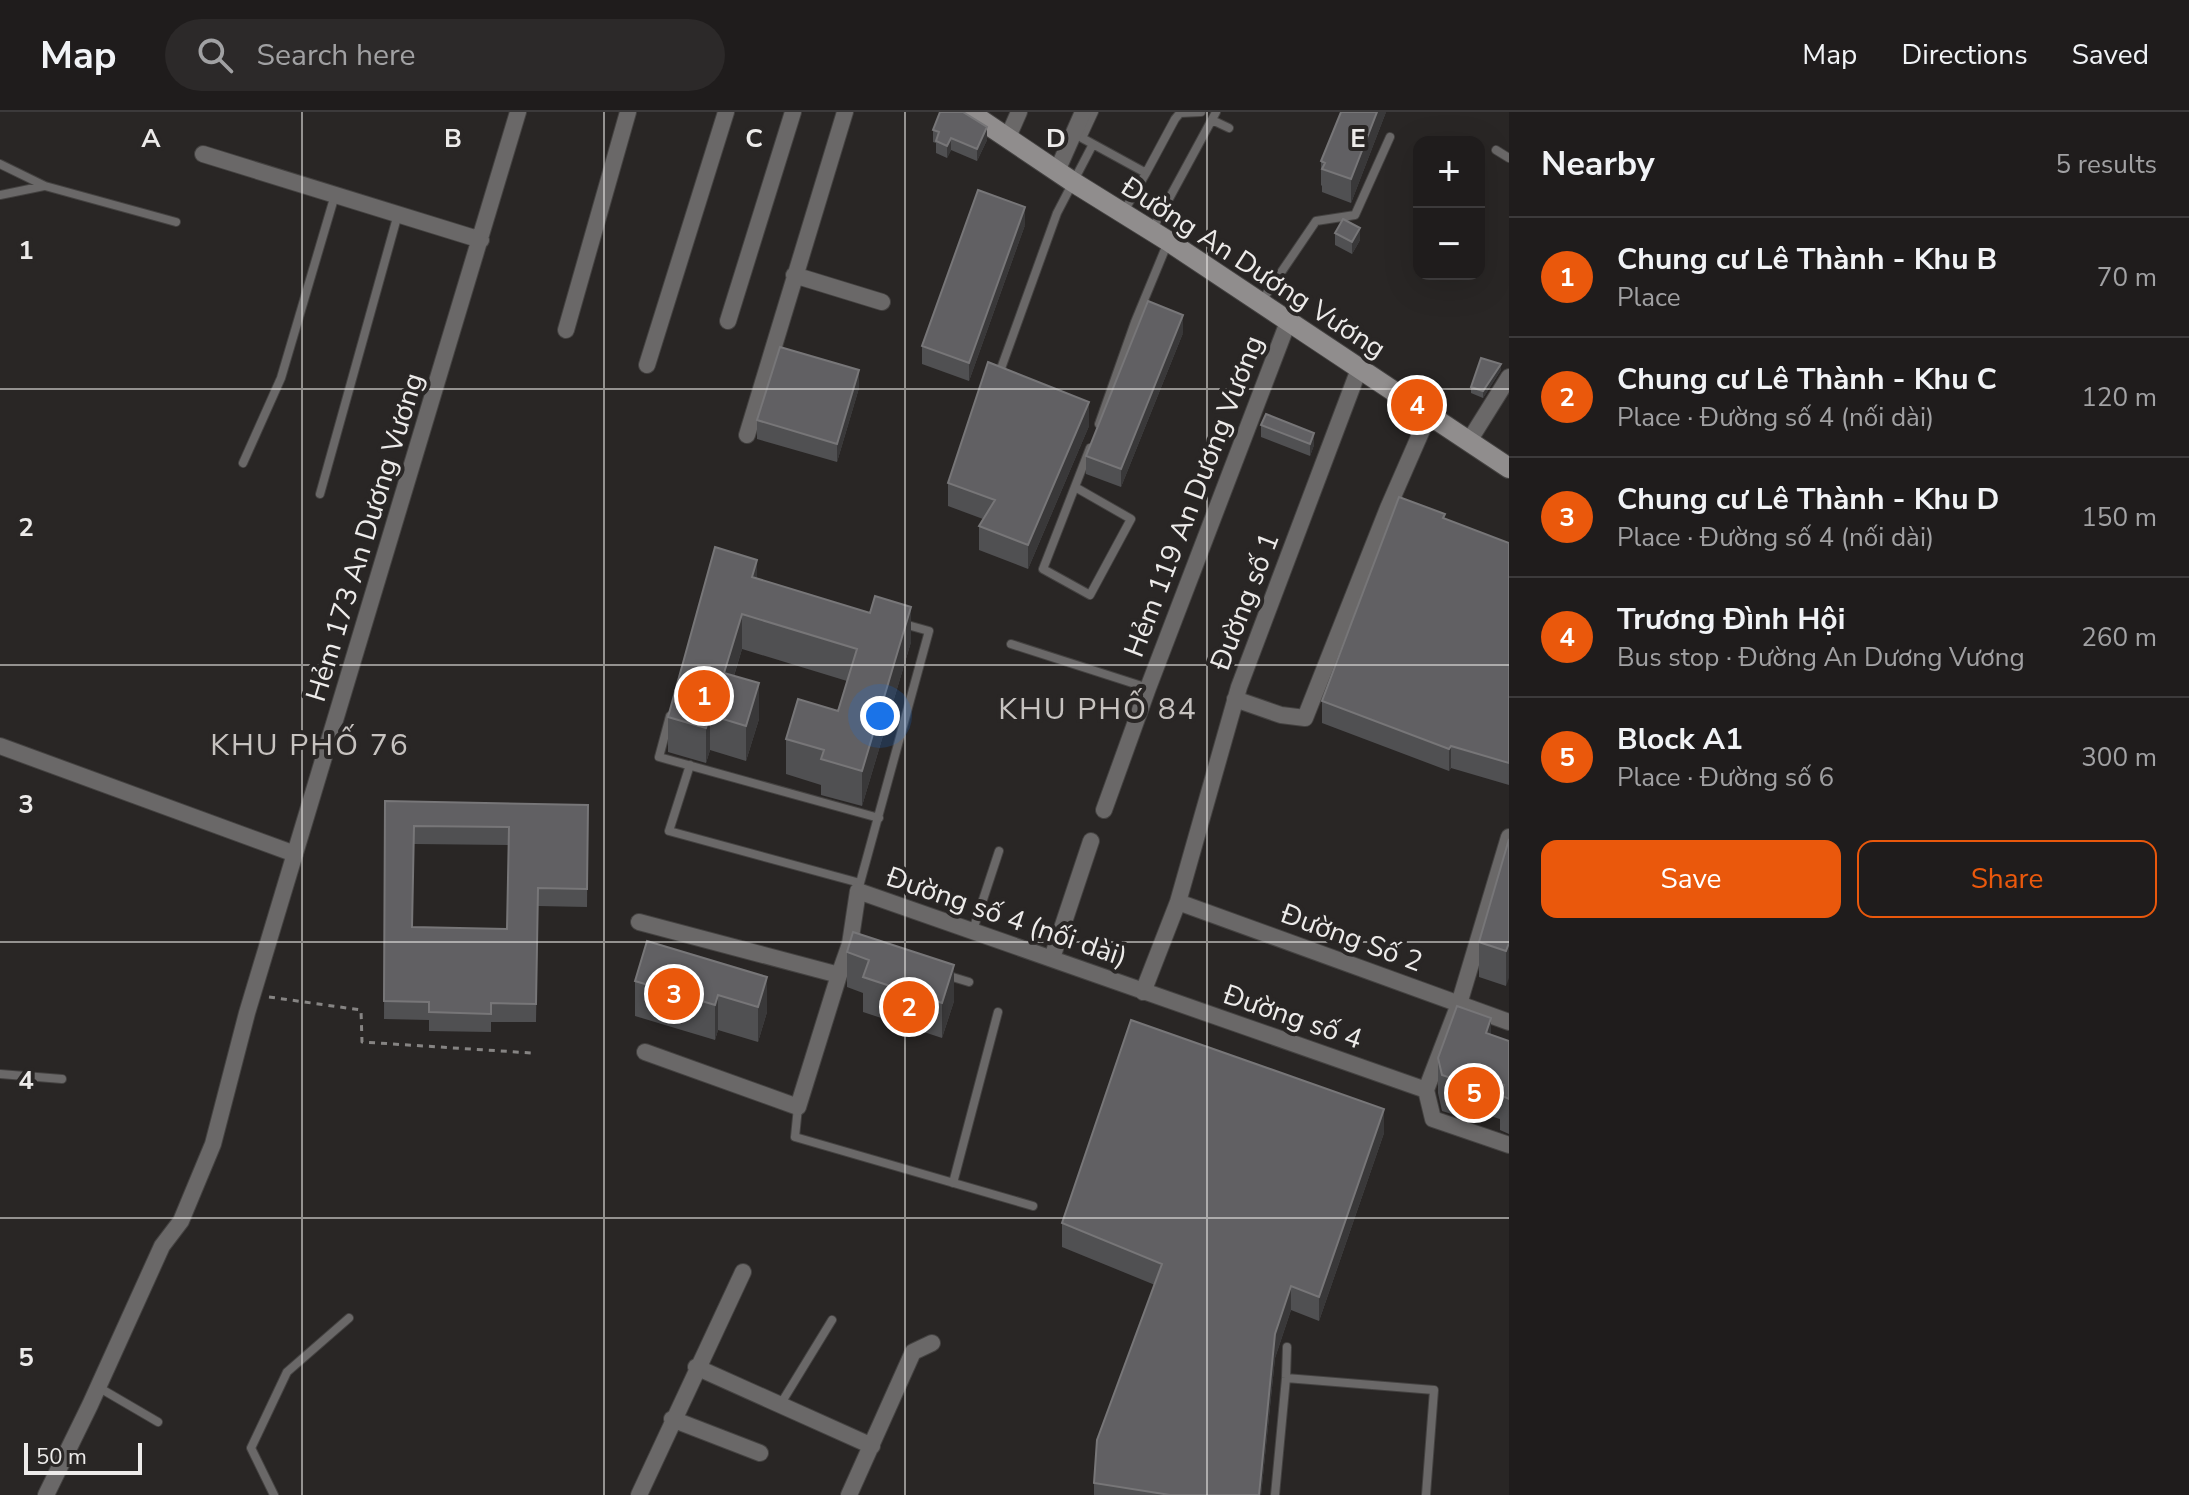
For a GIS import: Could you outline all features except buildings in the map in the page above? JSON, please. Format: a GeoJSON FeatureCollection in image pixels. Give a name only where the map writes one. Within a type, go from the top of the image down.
{"type":"FeatureCollection","features":[{"type":"Feature","properties":{"kind":"main road","name":"Đường An Dương Vương"},"geometry":{"type":"LineString","coordinates":[[969,112],[1509,468]]}},
{"type":"Feature","properties":{"kind":"street","name":"Hẻm 173 An Dương Vương"},"geometry":{"type":"LineString","coordinates":[[46,1495],[162,1246],[181,1221],[213,1144],[295,854],[518,112]]}},
{"type":"Feature","properties":{"kind":"street"},"geometry":{"type":"LineString","coordinates":[[566,330],[628,112]]}},
{"type":"Feature","properties":{"kind":"street"},"geometry":{"type":"LineString","coordinates":[[647,365],[726,112]]}},
{"type":"Feature","properties":{"kind":"street"},"geometry":{"type":"LineString","coordinates":[[728,321],[793,112]]}},
{"type":"Feature","properties":{"kind":"street"},"geometry":{"type":"LineString","coordinates":[[747,435],[780,351],[794,275],[845,112]]}},
{"type":"Feature","properties":{"kind":"street"},"geometry":{"type":"LineString","coordinates":[[1008,137],[1019,112]]}},
{"type":"Feature","properties":{"kind":"street"},"geometry":{"type":"LineString","coordinates":[[1065,177],[1083,112]]}},
{"type":"Feature","properties":{"kind":"street"},"geometry":{"type":"LineString","coordinates":[[203,154],[481,240]]}},
{"type":"Feature","properties":{"kind":"street"},"geometry":{"type":"LineString","coordinates":[[794,275],[882,302]]}},
{"type":"Feature","properties":{"kind":"street","name":"Hẻm 119 An Dương Vương"},"geometry":{"type":"LineString","coordinates":[[1104,810],[1288,322]]}},
{"type":"Feature","properties":{"kind":"street","name":"Đường số 1"},"geometry":{"type":"LineString","coordinates":[[1143,992],[1178,902],[1235,699],[1359,369]]}},
{"type":"Feature","properties":{"kind":"street"},"geometry":{"type":"LineString","coordinates":[[1469,441],[1509,377]]}},
{"type":"Feature","properties":{"kind":"street"},"geometry":{"type":"LineString","coordinates":[[1235,699],[1281,715],[1305,718],[1388,508],[1429,414]]}},
{"type":"Feature","properties":{"kind":"street"},"geometry":{"type":"LineString","coordinates":[[0,746],[295,854]]}},
{"type":"Feature","properties":{"kind":"street"},"geometry":{"type":"LineString","coordinates":[[1509,837],[1459,1004],[1426,1090],[1433,1119],[1509,1145]]}},
{"type":"Feature","properties":{"kind":"street"},"geometry":{"type":"LineString","coordinates":[[1052,958],[1091,841]]}},
{"type":"Feature","properties":{"kind":"street","name":"Đường số 4 (nối dài)"},"geometry":{"type":"LineString","coordinates":[[798,1107],[839,975],[857,947],[859,887],[1143,992]]}},
{"type":"Feature","properties":{"kind":"street","name":"Đường Số 2"},"geometry":{"type":"LineString","coordinates":[[1178,902],[1509,1022]]}},
{"type":"Feature","properties":{"kind":"street"},"geometry":{"type":"LineString","coordinates":[[639,922],[839,975]]}},
{"type":"Feature","properties":{"kind":"street","name":"Đường số 4"},"geometry":{"type":"LineString","coordinates":[[1143,992],[1426,1090]]}},
{"type":"Feature","properties":{"kind":"street"},"geometry":{"type":"LineString","coordinates":[[645,1052],[798,1107]]}},
{"type":"Feature","properties":{"kind":"street"},"geometry":{"type":"LineString","coordinates":[[639,1495],[696,1367],[743,1272]]}},
{"type":"Feature","properties":{"kind":"street"},"geometry":{"type":"LineString","coordinates":[[849,1495],[913,1352],[932,1343]]}},
{"type":"Feature","properties":{"kind":"street"},"geometry":{"type":"LineString","coordinates":[[696,1367],[872,1446]]}},
{"type":"Feature","properties":{"kind":"street"},"geometry":{"type":"LineString","coordinates":[[672,1419],[760,1453]]}},
{"type":"Feature","properties":{"kind":"lane"},"geometry":{"type":"LineString","coordinates":[[1094,112],[1082,138],[1146,173]]}},
{"type":"Feature","properties":{"kind":"lane"},"geometry":{"type":"LineString","coordinates":[[1123,214],[1175,119],[1180,113],[1200,113]]}},
{"type":"Feature","properties":{"kind":"lane"},"geometry":{"type":"LineString","coordinates":[[1075,487],[1131,519],[1090,595],[1043,569],[1135,322],[1160,236],[1214,116],[1229,128]]}},
{"type":"Feature","properties":{"kind":"lane"},"geometry":{"type":"LineString","coordinates":[[1261,303],[1316,221],[1355,215],[1390,137]]}},
{"type":"Feature","properties":{"kind":"lane"},"geometry":{"type":"LineString","coordinates":[[999,374],[1057,213],[1065,177],[1093,144]]}},
{"type":"Feature","properties":{"kind":"lane"},"geometry":{"type":"LineString","coordinates":[[1496,150],[1509,158]]}},
{"type":"Feature","properties":{"kind":"lane"},"geometry":{"type":"LineString","coordinates":[[0,164],[45,186],[176,222]]}},
{"type":"Feature","properties":{"kind":"lane"},"geometry":{"type":"LineString","coordinates":[[0,195],[45,186]]}},
{"type":"Feature","properties":{"kind":"lane"},"geometry":{"type":"LineString","coordinates":[[243,463],[281,378],[335,195]]}},
{"type":"Feature","properties":{"kind":"lane"},"geometry":{"type":"LineString","coordinates":[[320,494],[398,214]]}},
{"type":"Feature","properties":{"kind":"lane"},"geometry":{"type":"LineString","coordinates":[[690,765],[669,831],[859,887],[929,631],[900,623]]}},
{"type":"Feature","properties":{"kind":"lane"},"geometry":{"type":"LineString","coordinates":[[1011,644],[1148,688]]}},
{"type":"Feature","properties":{"kind":"lane"},"geometry":{"type":"LineString","coordinates":[[675,699],[659,757],[879,818]]}},
{"type":"Feature","properties":{"kind":"lane"},"geometry":{"type":"LineString","coordinates":[[973,930],[999,851]]}},
{"type":"Feature","properties":{"kind":"lane"},"geometry":{"type":"LineString","coordinates":[[939,973],[969,982]]}},
{"type":"Feature","properties":{"kind":"lane"},"geometry":{"type":"LineString","coordinates":[[953,1183],[998,1012]]}},
{"type":"Feature","properties":{"kind":"lane"},"geometry":{"type":"LineString","coordinates":[[0,1074],[62,1079]]}},
{"type":"Feature","properties":{"kind":"lane"},"geometry":{"type":"LineString","coordinates":[[798,1107],[795,1137],[1033,1206]]}},
{"type":"Feature","properties":{"kind":"lane"},"geometry":{"type":"LineString","coordinates":[[274,1495],[251,1448],[287,1372],[349,1318]]}},
{"type":"Feature","properties":{"kind":"lane"},"geometry":{"type":"LineString","coordinates":[[780,1405],[832,1320]]}},
{"type":"Feature","properties":{"kind":"lane"},"geometry":{"type":"LineString","coordinates":[[1275,1495],[1287,1347]]}},
{"type":"Feature","properties":{"kind":"lane"},"geometry":{"type":"LineString","coordinates":[[1286,1378],[1434,1390],[1426,1495]]}},
{"type":"Feature","properties":{"kind":"lane"},"geometry":{"type":"LineString","coordinates":[[98,1387],[158,1422]]}},
{"type":"Feature","properties":{"kind":"path"},"geometry":{"type":"LineString","coordinates":[[254,993],[280,1001],[361,1010],[362,1042],[532,1053]]}},
{"type":"Feature","properties":{"kind":"place","name":"Trương Đình Hội"},"geometry":{"type":"Point","coordinates":[1417,405]}},
{"type":"Feature","properties":{"kind":"place","name":"Chung cư Lê Thành - Khu B"},"geometry":{"type":"Point","coordinates":[704,696]}},
{"type":"Feature","properties":{"kind":"place","name":"Chung cư Lê Thành - Khu D"},"geometry":{"type":"Point","coordinates":[674,994]}},
{"type":"Feature","properties":{"kind":"place","name":"Chung cư Lê Thành - Khu C"},"geometry":{"type":"Point","coordinates":[909,1007]}},
{"type":"Feature","properties":{"kind":"place","name":"Block A1"},"geometry":{"type":"Point","coordinates":[1474,1093]}},
{"type":"Feature","properties":{"kind":"district","name":"KHU PHỐ 84"},"geometry":{"type":"Point","coordinates":[1098,709]}},
{"type":"Feature","properties":{"kind":"district","name":"KHU PHỐ 76"},"geometry":{"type":"Point","coordinates":[310,745]}}]}
